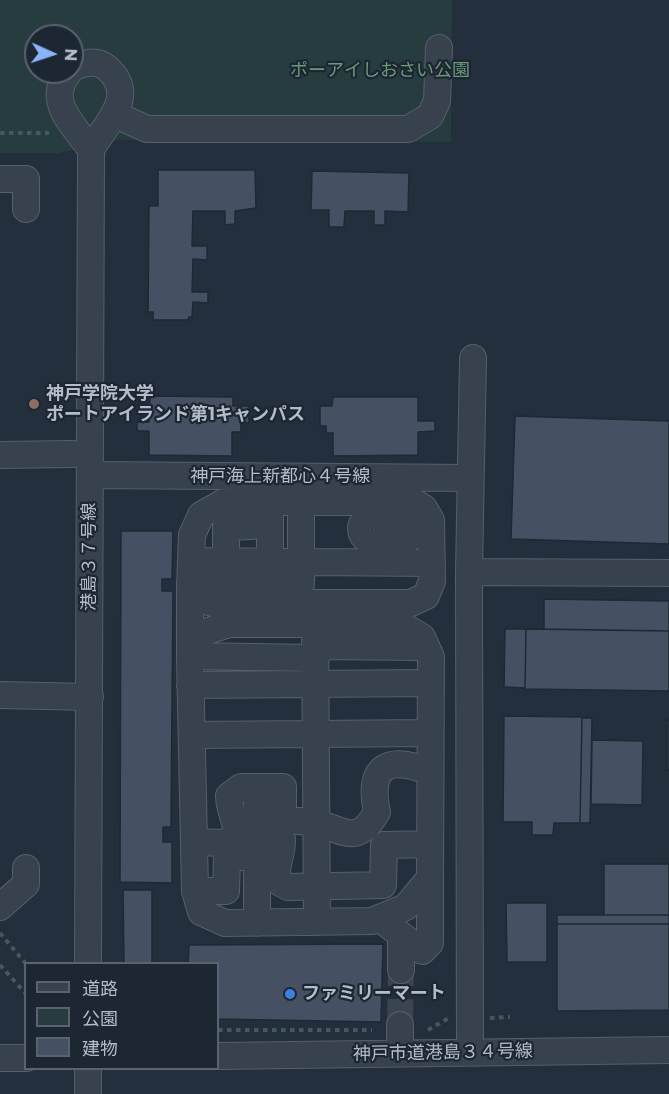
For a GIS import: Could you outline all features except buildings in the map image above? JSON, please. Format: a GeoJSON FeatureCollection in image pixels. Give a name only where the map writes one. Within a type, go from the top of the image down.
{"type":"FeatureCollection","features":[{"type":"Feature","properties":{"kind":"street"},"geometry":{"type":"LineString","coordinates":[[116,115],[147,129],[408,129],[430,116],[437,101],[439,48]]}},
{"type":"Feature","properties":{"kind":"street"},"geometry":{"type":"LineString","coordinates":[[62,84],[58,97],[63,113],[91,150],[101,130],[116,115],[121,93],[117,77],[103,65],[84,62]]}},
{"type":"Feature","properties":{"kind":"street","name":"港島３７号線"},"geometry":{"type":"LineString","coordinates":[[88,962],[91,150]]}},
{"type":"Feature","properties":{"kind":"street"},"geometry":{"type":"LineString","coordinates":[[0,179],[26,179],[26,209]]}},
{"type":"Feature","properties":{"kind":"street"},"geometry":{"type":"LineString","coordinates":[[470,1052],[472,358]]}},
{"type":"Feature","properties":{"kind":"street"},"geometry":{"type":"LineString","coordinates":[[0,455],[72,454]]}},
{"type":"Feature","properties":{"kind":"street","name":"神戸海上新都心４号線"},"geometry":{"type":"LineString","coordinates":[[90,475],[470,478]]}},
{"type":"Feature","properties":{"kind":"street"},"geometry":{"type":"LineString","coordinates":[[385,529],[392,540],[400,542],[431,520],[424,508],[414,502],[224,502],[201,515],[192,536],[190,578],[195,891],[201,912],[225,923],[372,921],[406,907],[430,878]]}},
{"type":"Feature","properties":{"kind":"street"},"geometry":{"type":"LineString","coordinates":[[226,561],[226,527],[252,526],[261,502]]}},
{"type":"Feature","properties":{"kind":"street"},"geometry":{"type":"LineString","coordinates":[[261,502],[270,562]]}},
{"type":"Feature","properties":{"kind":"street"},"geometry":{"type":"LineString","coordinates":[[300,583],[301,502]]}},
{"type":"Feature","properties":{"kind":"street"},"geometry":{"type":"LineString","coordinates":[[190,578],[300,583],[411,603],[426,596],[432,581],[432,563],[422,528]]}},
{"type":"Feature","properties":{"kind":"street"},"geometry":{"type":"LineString","coordinates":[[190,578],[226,561],[270,562],[300,583],[432,563]]}},
{"type":"Feature","properties":{"kind":"street"},"geometry":{"type":"LineString","coordinates":[[470,572],[669,573]]}},
{"type":"Feature","properties":{"kind":"street"},"geometry":{"type":"LineString","coordinates":[[190,656],[202,633],[229,624],[316,643]]}},
{"type":"Feature","properties":{"kind":"street"},"geometry":{"type":"LineString","coordinates":[[190,656],[316,643],[400,624],[422,637],[431,657],[430,943],[422,951],[379,918]]}},
{"type":"Feature","properties":{"kind":"street"},"geometry":{"type":"LineString","coordinates":[[316,643],[317,922]]}},
{"type":"Feature","properties":{"kind":"street"},"geometry":{"type":"LineString","coordinates":[[190,685],[431,683]]}},
{"type":"Feature","properties":{"kind":"street"},"geometry":{"type":"LineString","coordinates":[[0,695],[90,698]]}},
{"type":"Feature","properties":{"kind":"street"},"geometry":{"type":"LineString","coordinates":[[192,735],[430,734]]}},
{"type":"Feature","properties":{"kind":"street"},"geometry":{"type":"LineString","coordinates":[[194,842],[225,843],[236,835],[237,823],[229,810],[230,796],[241,787],[283,788],[284,820],[317,823],[338,833],[354,835],[369,826],[377,812],[373,791],[381,771],[392,763],[410,763],[430,772]]}},
{"type":"Feature","properties":{"kind":"street"},"geometry":{"type":"LineString","coordinates":[[257,787],[257,923]]}},
{"type":"Feature","properties":{"kind":"street"},"geometry":{"type":"LineString","coordinates":[[258,832],[276,834],[282,840],[282,854],[275,866],[278,881],[288,887],[383,885],[384,845],[429,844]]}},
{"type":"Feature","properties":{"kind":"street"},"geometry":{"type":"LineString","coordinates":[[195,891],[226,891],[227,857],[257,857]]}},
{"type":"Feature","properties":{"kind":"street"},"geometry":{"type":"LineString","coordinates":[[0,907],[26,884],[26,868]]}},
{"type":"Feature","properties":{"kind":"street"},"geometry":{"type":"LineString","coordinates":[[401,935],[401,970]]}},
{"type":"Feature","properties":{"kind":"street","name":"神戸市道港島３４号線"},"geometry":{"type":"LineString","coordinates":[[219,1056],[400,1036],[470,1052],[669,1050]]}},
{"type":"Feature","properties":{"kind":"street"},"geometry":{"type":"LineString","coordinates":[[0,1058],[24,1058]]}},
{"type":"Feature","properties":{"kind":"street"},"geometry":{"type":"LineString","coordinates":[[88,1070],[88,1094]]}},
{"type":"Feature","properties":{"kind":"path"},"geometry":{"type":"LineString","coordinates":[[0,133],[49,133]]}},
{"type":"Feature","properties":{"kind":"path"},"geometry":{"type":"LineString","coordinates":[[0,933],[24,962]]}},
{"type":"Feature","properties":{"kind":"path"},"geometry":{"type":"LineString","coordinates":[[0,965],[24,992]]}},
{"type":"Feature","properties":{"kind":"path"},"geometry":{"type":"LineString","coordinates":[[219,1030],[400,1036],[430,1030],[447,1018],[510,1017]]}},
{"type":"Feature","properties":{"kind":"green space","name":"ポーアイしおさい公園"},"geometry":{"type":"Polygon","coordinates":[[[0,0],[452,0],[451,142],[118,140],[58,153],[0,153],[0,0]]]}},
{"type":"Feature","properties":{"kind":"tunnel"},"geometry":{"type":"LineString","coordinates":[[400,1025],[401,970]]}},
{"type":"Feature","properties":{"kind":"place","name":"神戸学院大学 ポートアイランド第1キャンパス"},"geometry":{"type":"Point","coordinates":[34,404]}},
{"type":"Feature","properties":{"kind":"place","name":"ファミリーマート"},"geometry":{"type":"Point","coordinates":[290,994]}}]}
